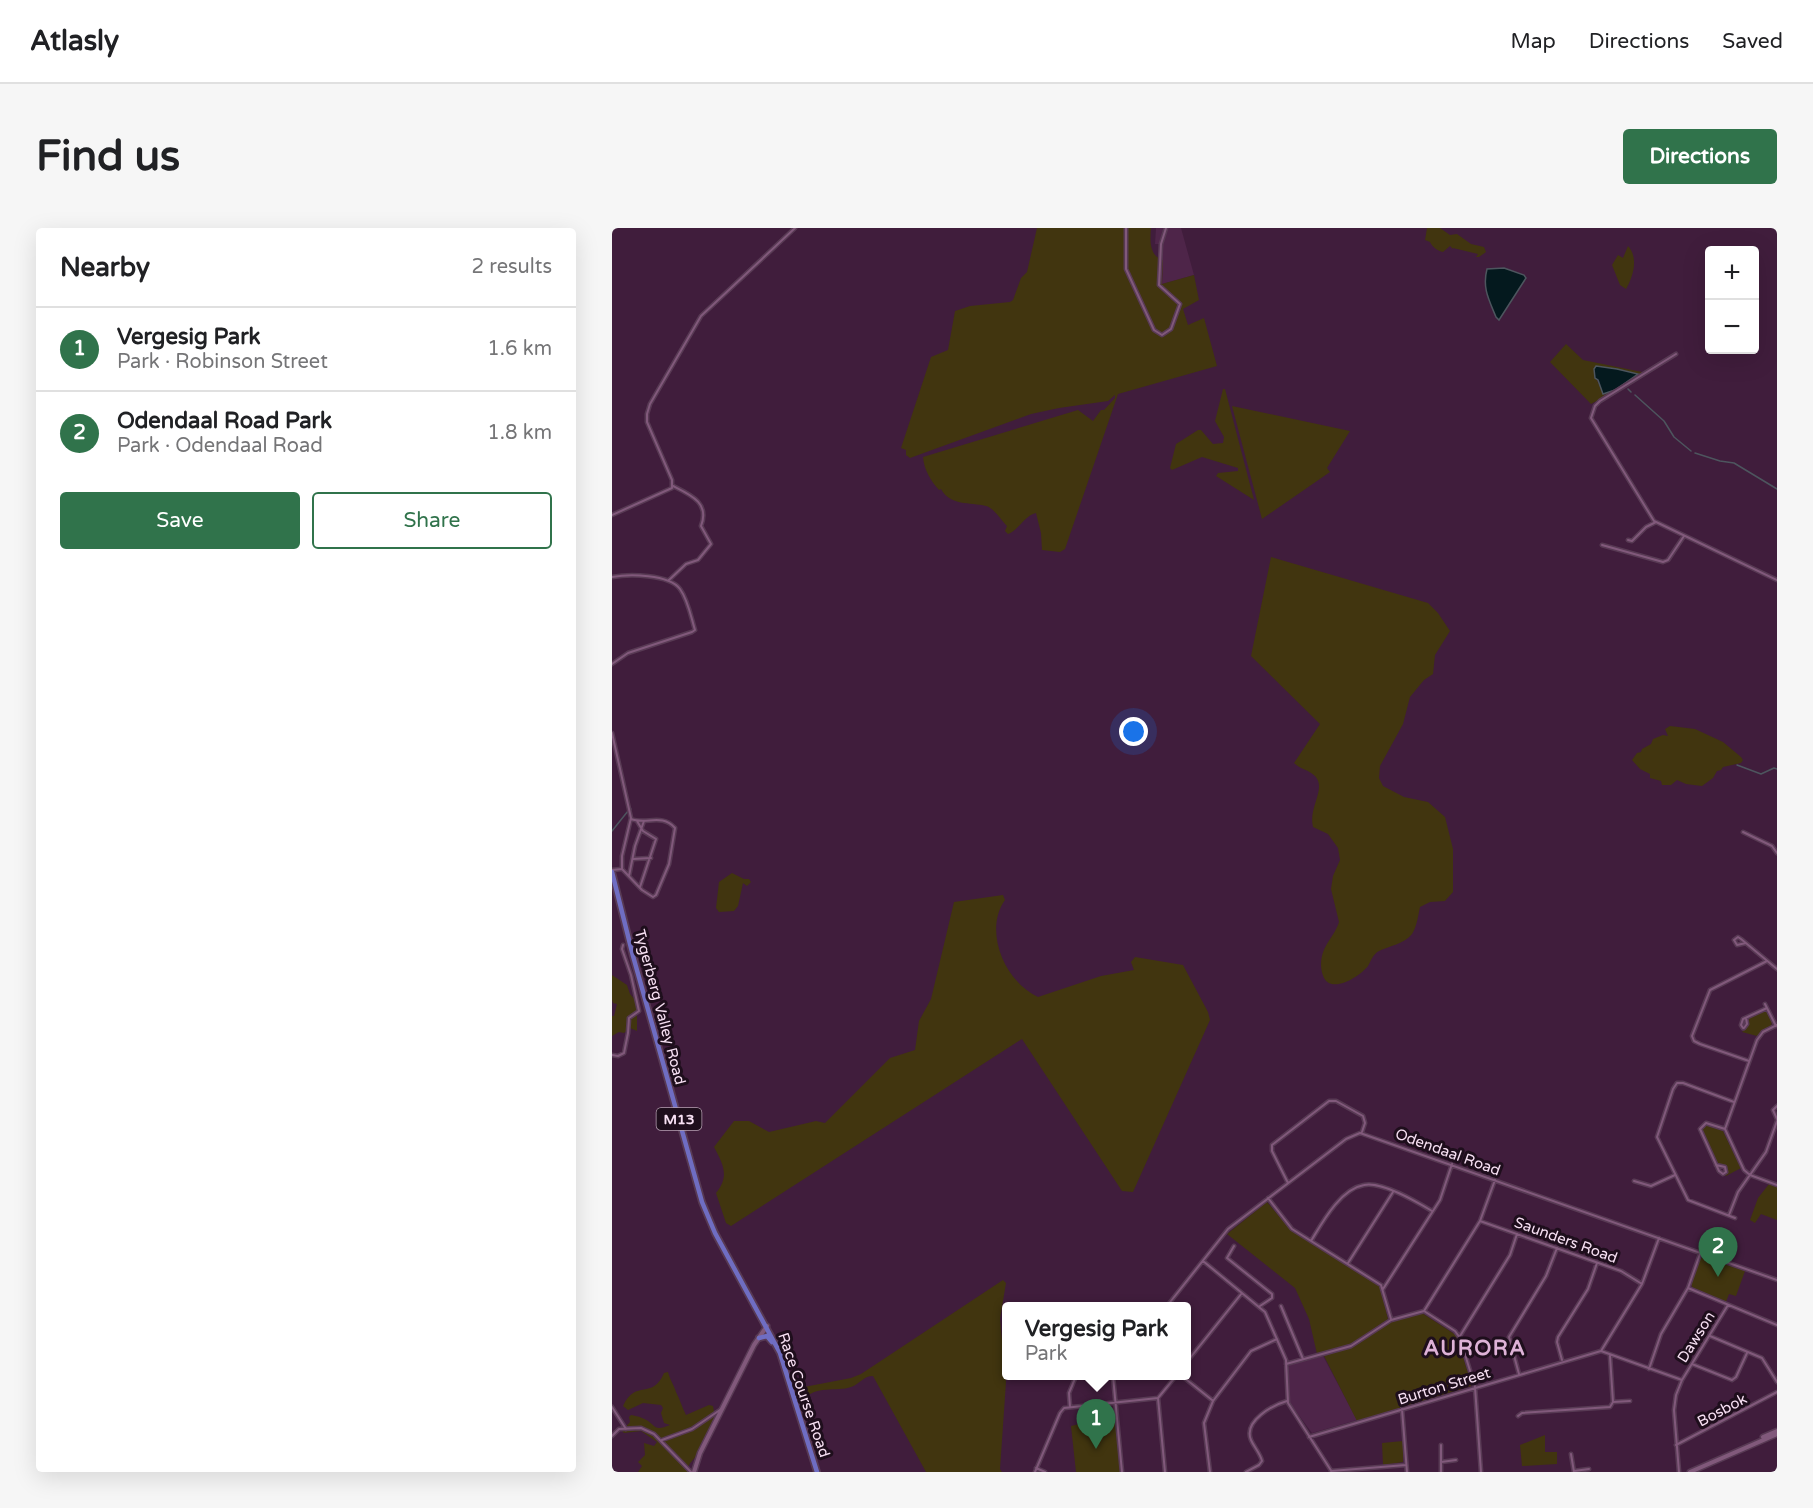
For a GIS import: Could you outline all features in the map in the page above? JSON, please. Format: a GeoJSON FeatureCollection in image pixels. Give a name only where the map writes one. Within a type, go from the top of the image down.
{"type":"FeatureCollection","features":[{"type":"Feature","properties":{"kind":"main road","name":"Tygerberg Valley Road"},"geometry":{"type":"LineString","coordinates":[[612,871],[633,956],[699,1192],[715,1233],[767,1326]]}},
{"type":"Feature","properties":{"kind":"main road"},"geometry":{"type":"LineString","coordinates":[[692,1472],[767,1326]]}},
{"type":"Feature","properties":{"kind":"main road","name":"Race Course Road"},"geometry":{"type":"LineString","coordinates":[[767,1326],[778,1348],[817,1472]]}},
{"type":"Feature","properties":{"kind":"main road"},"geometry":{"type":"LineString","coordinates":[[759,1338],[768,1337],[778,1348]]}},
{"type":"Feature","properties":{"kind":"main road"},"geometry":{"type":"LineString","coordinates":[[1690,1472],[1777,1433]]}},
{"type":"Feature","properties":{"kind":"street"},"geometry":{"type":"LineString","coordinates":[[669,580],[687,563],[698,560],[711,544],[701,526],[704,516],[700,505],[692,495],[673,486],[648,422],[647,414],[650,404],[701,316],[795,228]]}},
{"type":"Feature","properties":{"kind":"street"},"geometry":{"type":"LineString","coordinates":[[1126,228],[1125,260],[1128,274],[1154,330],[1162,335],[1167,334],[1171,329],[1180,304],[1159,285],[1161,244],[1166,228]]}},
{"type":"Feature","properties":{"kind":"street"},"geometry":{"type":"LineString","coordinates":[[1676,354],[1600,401],[1595,406],[1591,418],[1643,506],[1656,522],[1777,579]]}},
{"type":"Feature","properties":{"kind":"street"},"geometry":{"type":"LineString","coordinates":[[612,515],[669,490],[673,486]]}},
{"type":"Feature","properties":{"kind":"street"},"geometry":{"type":"LineString","coordinates":[[1628,540],[1632,541],[1647,526],[1656,522]]}},
{"type":"Feature","properties":{"kind":"street"},"geometry":{"type":"LineString","coordinates":[[1602,545],[1663,562],[1668,560],[1684,536]]}},
{"type":"Feature","properties":{"kind":"street"},"geometry":{"type":"LineString","coordinates":[[612,577],[648,575],[669,580],[681,590],[694,631],[628,653],[613,662]]}},
{"type":"Feature","properties":{"kind":"street"},"geometry":{"type":"LineString","coordinates":[[612,733],[631,819],[623,846],[622,869],[651,897],[656,895],[669,864],[675,830],[673,825],[662,820],[637,821],[631,819]]}},
{"type":"Feature","properties":{"kind":"street"},"geometry":{"type":"LineString","coordinates":[[637,821],[641,829],[656,838],[640,888]]}},
{"type":"Feature","properties":{"kind":"street"},"geometry":{"type":"LineString","coordinates":[[629,877],[644,821]]}},
{"type":"Feature","properties":{"kind":"street"},"geometry":{"type":"LineString","coordinates":[[1743,832],[1772,846],[1777,853]]}},
{"type":"Feature","properties":{"kind":"street"},"geometry":{"type":"LineString","coordinates":[[633,858],[651,858]]}},
{"type":"Feature","properties":{"kind":"street"},"geometry":{"type":"LineString","coordinates":[[612,871],[622,869]]}},
{"type":"Feature","properties":{"kind":"street"},"geometry":{"type":"LineString","coordinates":[[1746,943],[1777,969]]}},
{"type":"Feature","properties":{"kind":"street"},"geometry":{"type":"LineString","coordinates":[[612,1055],[618,1056],[624,1053],[629,1018],[639,1011],[631,975],[621,949],[623,945]]}},
{"type":"Feature","properties":{"kind":"street"},"geometry":{"type":"LineString","coordinates":[[1749,1061],[1696,1042],[1692,1036],[1710,990],[1767,961]]}},
{"type":"Feature","properties":{"kind":"street"},"geometry":{"type":"LineString","coordinates":[[1765,1004],[1776,1025],[1760,1035],[1725,1130],[1741,1167],[1750,1175],[1777,1185]]}},
{"type":"Feature","properties":{"kind":"street"},"geometry":{"type":"LineString","coordinates":[[1746,1018],[1767,1008]]}},
{"type":"Feature","properties":{"kind":"street"},"geometry":{"type":"LineString","coordinates":[[1734,1102],[1683,1083],[1675,1085],[1657,1134],[1689,1201],[1735,1218]]}},
{"type":"Feature","properties":{"kind":"street"},"geometry":{"type":"LineString","coordinates":[[1170,1302],[1228,1229],[1346,1139],[1362,1133],[1365,1123],[1363,1116],[1336,1101],[1329,1101],[1272,1145],[1272,1151],[1288,1183]]}},
{"type":"Feature","properties":{"kind":"street"},"geometry":{"type":"LineString","coordinates":[[1729,1215],[1736,1197],[1766,1152],[1777,1120],[1773,1110],[1777,1106]]}},
{"type":"Feature","properties":{"kind":"street"},"geometry":{"type":"LineString","coordinates":[[1716,1165],[1700,1129],[1703,1124],[1708,1123],[1725,1130]]}},
{"type":"Feature","properties":{"kind":"street","name":"Odendaal Road"},"geometry":{"type":"LineString","coordinates":[[1362,1133],[1777,1281]]}},
{"type":"Feature","properties":{"kind":"street"},"geometry":{"type":"LineString","coordinates":[[1383,1289],[1441,1196],[1452,1164]]}},
{"type":"Feature","properties":{"kind":"street"},"geometry":{"type":"LineString","coordinates":[[1634,1181],[1651,1186],[1675,1175]]}},
{"type":"Feature","properties":{"kind":"street"},"geometry":{"type":"LineString","coordinates":[[1286,1364],[1354,1345],[1391,1320],[1424,1311],[1480,1221],[1495,1180]]}},
{"type":"Feature","properties":{"kind":"street"},"geometry":{"type":"LineString","coordinates":[[1311,1241],[1332,1207],[1363,1185],[1372,1185],[1393,1192],[1432,1211]]}},
{"type":"Feature","properties":{"kind":"street"},"geometry":{"type":"LineString","coordinates":[[1348,1264],[1393,1192]]}},
{"type":"Feature","properties":{"kind":"street"},"geometry":{"type":"LineString","coordinates":[[1268,1198],[1292,1229],[1379,1283],[1383,1289],[1391,1320]]}},
{"type":"Feature","properties":{"kind":"street","name":"Saunders Road"},"geometry":{"type":"LineString","coordinates":[[1480,1221],[1598,1263],[1626,1274],[1642,1284]]}},
{"type":"Feature","properties":{"kind":"street"},"geometry":{"type":"LineString","coordinates":[[1459,1336],[1510,1255],[1517,1234]]}},
{"type":"Feature","properties":{"kind":"street"},"geometry":{"type":"LineString","coordinates":[[1659,1238],[1642,1284],[1601,1351],[1682,1380]]}},
{"type":"Feature","properties":{"kind":"street"},"geometry":{"type":"LineString","coordinates":[[1234,1246],[1227,1258],[1272,1294],[1272,1298],[1259,1306]]}},
{"type":"Feature","properties":{"kind":"street"},"geometry":{"type":"LineString","coordinates":[[1519,1374],[1509,1337],[1546,1276],[1557,1248]]}},
{"type":"Feature","properties":{"kind":"street"},"geometry":{"type":"LineString","coordinates":[[1649,1369],[1661,1334],[1688,1288],[1700,1254]]}},
{"type":"Feature","properties":{"kind":"street"},"geometry":{"type":"LineString","coordinates":[[1203,1261],[1259,1306],[1266,1315],[1286,1364],[1287,1401],[1332,1472],[1406,1465]]}},
{"type":"Feature","properties":{"kind":"street"},"geometry":{"type":"LineString","coordinates":[[1563,1361],[1557,1342],[1558,1337],[1588,1289],[1598,1263]]}},
{"type":"Feature","properties":{"kind":"street"},"geometry":{"type":"LineString","coordinates":[[1688,1288],[1777,1325]]}},
{"type":"Feature","properties":{"kind":"street"},"geometry":{"type":"LineString","coordinates":[[1191,1357],[1242,1293]]}},
{"type":"Feature","properties":{"kind":"street","name":"Dawson"},"geometry":{"type":"LineString","coordinates":[[1679,1472],[1674,1400],[1682,1380],[1728,1305]]}},
{"type":"Feature","properties":{"kind":"street"},"geometry":{"type":"LineString","coordinates":[[1281,1306],[1304,1359]]}},
{"type":"Feature","properties":{"kind":"street"},"geometry":{"type":"LineString","coordinates":[[1424,1311],[1459,1336],[1475,1388],[1481,1472]]}},
{"type":"Feature","properties":{"kind":"street"},"geometry":{"type":"LineString","coordinates":[[1710,1336],[1765,1360],[1777,1382]]}},
{"type":"Feature","properties":{"kind":"street"},"geometry":{"type":"LineString","coordinates":[[1210,1472],[1204,1427],[1213,1401],[1251,1351],[1277,1339]]}},
{"type":"Feature","properties":{"kind":"street","name":"Burton Street"},"geometry":{"type":"LineString","coordinates":[[1309,1437],[1601,1351]]}},
{"type":"Feature","properties":{"kind":"street"},"geometry":{"type":"LineString","coordinates":[[1692,1364],[1733,1379],[1737,1376],[1748,1352]]}},
{"type":"Feature","properties":{"kind":"street"},"geometry":{"type":"LineString","coordinates":[[1518,1416],[1522,1413],[1611,1406],[1613,1402],[1610,1356]]}},
{"type":"Feature","properties":{"kind":"street"},"geometry":{"type":"LineString","coordinates":[[1070,1407],[1069,1393],[1074,1380]]}},
{"type":"Feature","properties":{"kind":"street"},"geometry":{"type":"LineString","coordinates":[[1113,1380],[1122,1472]]}},
{"type":"Feature","properties":{"kind":"street"},"geometry":{"type":"LineString","coordinates":[[1165,1472],[1158,1398],[1173,1380]]}},
{"type":"Feature","properties":{"kind":"street"},"geometry":{"type":"LineString","coordinates":[[1187,1380],[1213,1401]]}},
{"type":"Feature","properties":{"kind":"street","name":"Bosbok"},"geometry":{"type":"LineString","coordinates":[[1676,1445],[1777,1392]]}},
{"type":"Feature","properties":{"kind":"street"},"geometry":{"type":"LineString","coordinates":[[1045,1472],[1036,1470],[1061,1411],[1070,1407],[1158,1398]]}},
{"type":"Feature","properties":{"kind":"street"},"geometry":{"type":"LineString","coordinates":[[1246,1472],[1262,1461],[1251,1439],[1251,1427],[1263,1413],[1287,1401]]}},
{"type":"Feature","properties":{"kind":"street"},"geometry":{"type":"LineString","coordinates":[[1613,1402],[1630,1401]]}},
{"type":"Feature","properties":{"kind":"street"},"geometry":{"type":"LineString","coordinates":[[612,1407],[626,1429]]}},
{"type":"Feature","properties":{"kind":"street"},"geometry":{"type":"LineString","coordinates":[[662,1440],[692,1429],[723,1408]]}},
{"type":"Feature","properties":{"kind":"street"},"geometry":{"type":"LineString","coordinates":[[1402,1409],[1407,1472]]}},
{"type":"Feature","properties":{"kind":"street"},"geometry":{"type":"LineString","coordinates":[[612,1436],[620,1429],[644,1429],[662,1440],[692,1472]]}},
{"type":"Feature","properties":{"kind":"street"},"geometry":{"type":"LineString","coordinates":[[1441,1445],[1442,1472]]}},
{"type":"Feature","properties":{"kind":"street"},"geometry":{"type":"LineString","coordinates":[[1571,1454],[1574,1472],[1590,1469]]}},
{"type":"Feature","properties":{"kind":"street"},"geometry":{"type":"LineString","coordinates":[[1441,1462],[1456,1460]]}},
{"type":"Feature","properties":{"kind":"shaded area"},"geometry":{"type":"Polygon","coordinates":[[[1037,228],[1151,228],[1153,251],[1158,258],[1163,260],[1162,284],[1194,275],[1199,300],[1183,309],[1188,325],[1204,318],[1217,366],[1118,394],[1065,549],[1060,552],[1042,550],[1036,513],[1008,534],[1005,531],[1007,526],[989,507],[955,501],[941,489],[939,490],[931,479],[923,457],[1078,410],[1093,421],[1101,410],[1104,410],[1115,398],[1115,395],[1108,401],[1031,414],[910,458],[906,455],[906,450],[901,448],[931,357],[948,350],[955,311],[970,306],[1013,300],[1021,278],[1027,272],[1037,228]]]}},
{"type":"Feature","properties":{"kind":"shaded area"},"geometry":{"type":"Polygon","coordinates":[[[1156,228],[1181,228],[1194,275],[1162,284],[1162,244],[1155,244],[1156,228]]]}},
{"type":"Feature","properties":{"kind":"shaded area"},"geometry":{"type":"Polygon","coordinates":[[[1427,228],[1440,228],[1450,235],[1457,234],[1471,244],[1484,247],[1486,252],[1476,257],[1478,254],[1453,249],[1450,246],[1443,252],[1439,251],[1425,240],[1427,228]]]}},
{"type":"Feature","properties":{"kind":"shaded area"},"geometry":{"type":"Polygon","coordinates":[[[1628,246],[1634,262],[1633,273],[1626,289],[1620,285],[1612,265],[1618,255],[1623,258],[1628,246]]]}},
{"type":"Feature","properties":{"kind":"shaded area"},"geometry":{"type":"Polygon","coordinates":[[[1566,344],[1583,360],[1642,372],[1644,375],[1591,404],[1550,362],[1566,344]],[[1594,374],[1604,395],[1633,378],[1594,374]]]}},
{"type":"Feature","properties":{"kind":"shaded area"},"geometry":{"type":"Polygon","coordinates":[[[1223,389],[1225,389],[1254,500],[1216,476],[1218,473],[1238,471],[1238,468],[1202,457],[1172,470],[1170,468],[1176,444],[1198,430],[1201,430],[1213,444],[1223,443],[1224,437],[1215,421],[1223,389]]]}},
{"type":"Feature","properties":{"kind":"shaded area"},"geometry":{"type":"Polygon","coordinates":[[[1232,406],[1350,431],[1327,468],[1330,472],[1262,519],[1232,406]]]}},
{"type":"Feature","properties":{"kind":"shaded area"},"geometry":{"type":"Polygon","coordinates":[[[1271,557],[1428,603],[1450,631],[1435,655],[1433,674],[1424,680],[1410,697],[1403,724],[1380,766],[1379,778],[1383,786],[1404,797],[1428,802],[1445,817],[1453,849],[1453,892],[1445,901],[1430,902],[1420,907],[1415,928],[1409,937],[1377,952],[1364,970],[1340,984],[1328,982],[1323,976],[1321,964],[1326,946],[1339,922],[1331,889],[1333,876],[1340,860],[1338,848],[1328,834],[1313,827],[1318,781],[1313,774],[1294,763],[1320,724],[1251,656],[1271,557]]]}},
{"type":"Feature","properties":{"kind":"shaded area"},"geometry":{"type":"Polygon","coordinates":[[[1670,726],[1695,729],[1723,742],[1743,760],[1741,763],[1723,767],[1702,786],[1677,780],[1671,785],[1662,785],[1661,781],[1650,778],[1650,774],[1640,769],[1632,760],[1637,753],[1651,744],[1653,739],[1663,735],[1668,736],[1665,729],[1670,726]]]}},
{"type":"Feature","properties":{"kind":"shaded area"},"geometry":{"type":"Polygon","coordinates":[[[732,873],[749,879],[751,882],[747,886],[743,883],[738,906],[734,911],[719,912],[716,908],[719,882],[732,873]]]}},
{"type":"Feature","properties":{"kind":"shaded area"},"geometry":{"type":"Polygon","coordinates":[[[1003,895],[1005,900],[996,926],[1001,954],[1016,980],[1038,997],[1101,976],[1134,970],[1131,962],[1135,957],[1183,965],[1208,1012],[1210,1020],[1133,1192],[1122,1191],[1022,1039],[731,1226],[726,1223],[716,1193],[723,1181],[724,1170],[714,1147],[734,1121],[749,1121],[769,1132],[816,1121],[825,1123],[890,1058],[915,1050],[919,1021],[931,999],[954,902],[1003,895]]]}},
{"type":"Feature","properties":{"kind":"shaded area"},"geometry":{"type":"Polygon","coordinates":[[[612,975],[627,985],[630,994],[637,1002],[637,1031],[630,1028],[624,1033],[619,1032],[612,1036],[612,1016],[614,1016],[617,1004],[612,1000],[612,975]]]}},
{"type":"Feature","properties":{"kind":"shaded area"},"geometry":{"type":"Polygon","coordinates":[[[1763,1011],[1767,1012],[1772,1022],[1771,1026],[1757,1036],[1742,1032],[1747,1027],[1749,1018],[1763,1011]]]}},
{"type":"Feature","properties":{"kind":"shaded area"},"geometry":{"type":"Polygon","coordinates":[[[1705,1125],[1723,1131],[1741,1168],[1725,1175],[1727,1167],[1716,1162],[1702,1131],[1705,1125]]]}},
{"type":"Feature","properties":{"kind":"shaded area"},"geometry":{"type":"Polygon","coordinates":[[[1769,1184],[1777,1187],[1777,1220],[1761,1214],[1755,1223],[1750,1220],[1758,1198],[1769,1184]]]}},
{"type":"Feature","properties":{"kind":"shaded area"},"geometry":{"type":"Polygon","coordinates":[[[1267,1202],[1291,1230],[1380,1286],[1388,1319],[1353,1343],[1317,1354],[1309,1319],[1295,1288],[1227,1234],[1267,1202]]]}},
{"type":"Feature","properties":{"kind":"shaded area"},"geometry":{"type":"Polygon","coordinates":[[[1703,1257],[1745,1271],[1736,1296],[1729,1294],[1726,1302],[1692,1287],[1691,1283],[1700,1259],[1703,1257]]]}},
{"type":"Feature","properties":{"kind":"shaded area"},"geometry":{"type":"Polygon","coordinates":[[[1003,1280],[1006,1283],[1000,1319],[1002,1380],[1006,1382],[1000,1469],[1002,1472],[926,1472],[873,1376],[851,1387],[814,1392],[803,1400],[801,1394],[804,1387],[861,1374],[1003,1280]]]}},
{"type":"Feature","properties":{"kind":"shaded area"},"geometry":{"type":"Polygon","coordinates":[[[1422,1313],[1456,1335],[1471,1386],[1357,1421],[1324,1356],[1355,1346],[1392,1321],[1422,1313]]]}},
{"type":"Feature","properties":{"kind":"shaded area"},"geometry":{"type":"Polygon","coordinates":[[[1323,1356],[1357,1420],[1312,1433],[1289,1402],[1288,1368],[1290,1365],[1323,1356]]]}},
{"type":"Feature","properties":{"kind":"shaded area"},"geometry":{"type":"Polygon","coordinates":[[[668,1372],[686,1415],[709,1405],[713,1406],[715,1417],[696,1456],[689,1465],[688,1472],[638,1472],[642,1466],[638,1462],[645,1455],[644,1443],[654,1446],[657,1442],[641,1431],[624,1433],[622,1431],[630,1422],[629,1417],[631,1415],[641,1417],[657,1428],[670,1425],[664,1423],[661,1405],[643,1403],[628,1410],[623,1406],[633,1393],[654,1386],[664,1373],[668,1372]]]}},
{"type":"Feature","properties":{"kind":"shaded area"},"geometry":{"type":"Polygon","coordinates":[[[1095,1420],[1095,1423],[1115,1421],[1120,1472],[1076,1472],[1071,1426],[1095,1420]]]}},
{"type":"Feature","properties":{"kind":"shaded area"},"geometry":{"type":"Polygon","coordinates":[[[1545,1435],[1545,1452],[1557,1452],[1557,1464],[1522,1466],[1520,1445],[1545,1435]]]}},
{"type":"Feature","properties":{"kind":"shaded area"},"geometry":{"type":"Polygon","coordinates":[[[1403,1441],[1403,1462],[1383,1465],[1382,1443],[1403,1441]]]}},
{"type":"Feature","properties":{"kind":"water"},"geometry":{"type":"Polygon","coordinates":[[[1504,268],[1524,275],[1526,278],[1499,320],[1487,294],[1485,282],[1487,269],[1504,268]]]}},
{"type":"Feature","properties":{"kind":"water"},"geometry":{"type":"Polygon","coordinates":[[[1596,366],[1638,374],[1615,390],[1603,394],[1595,378],[1596,366]]]}},
{"type":"Feature","properties":{"kind":"waterway"},"geometry":{"type":"LineString","coordinates":[[1628,389],[1631,392]]}},
{"type":"Feature","properties":{"kind":"waterway"},"geometry":{"type":"LineString","coordinates":[[1635,395],[1664,421],[1674,437],[1691,451]]}},
{"type":"Feature","properties":{"kind":"waterway"},"geometry":{"type":"LineString","coordinates":[[1695,453],[1734,463],[1777,489]]}},
{"type":"Feature","properties":{"kind":"waterway"},"geometry":{"type":"LineString","coordinates":[[1737,765],[1761,774],[1774,768],[1777,769]]}},
{"type":"Feature","properties":{"kind":"waterway"},"geometry":{"type":"LineString","coordinates":[[612,831],[628,811]]}},
{"type":"Feature","properties":{"kind":"place","name":"Odendaal Road Park"},"geometry":{"type":"Point","coordinates":[1718,1277]}},
{"type":"Feature","properties":{"kind":"place","name":"Vergesig Park"},"geometry":{"type":"Point","coordinates":[1096,1449]}},
{"type":"Feature","properties":{"kind":"district","name":"AURORA"},"geometry":{"type":"Point","coordinates":[1475,1348]}}]}
